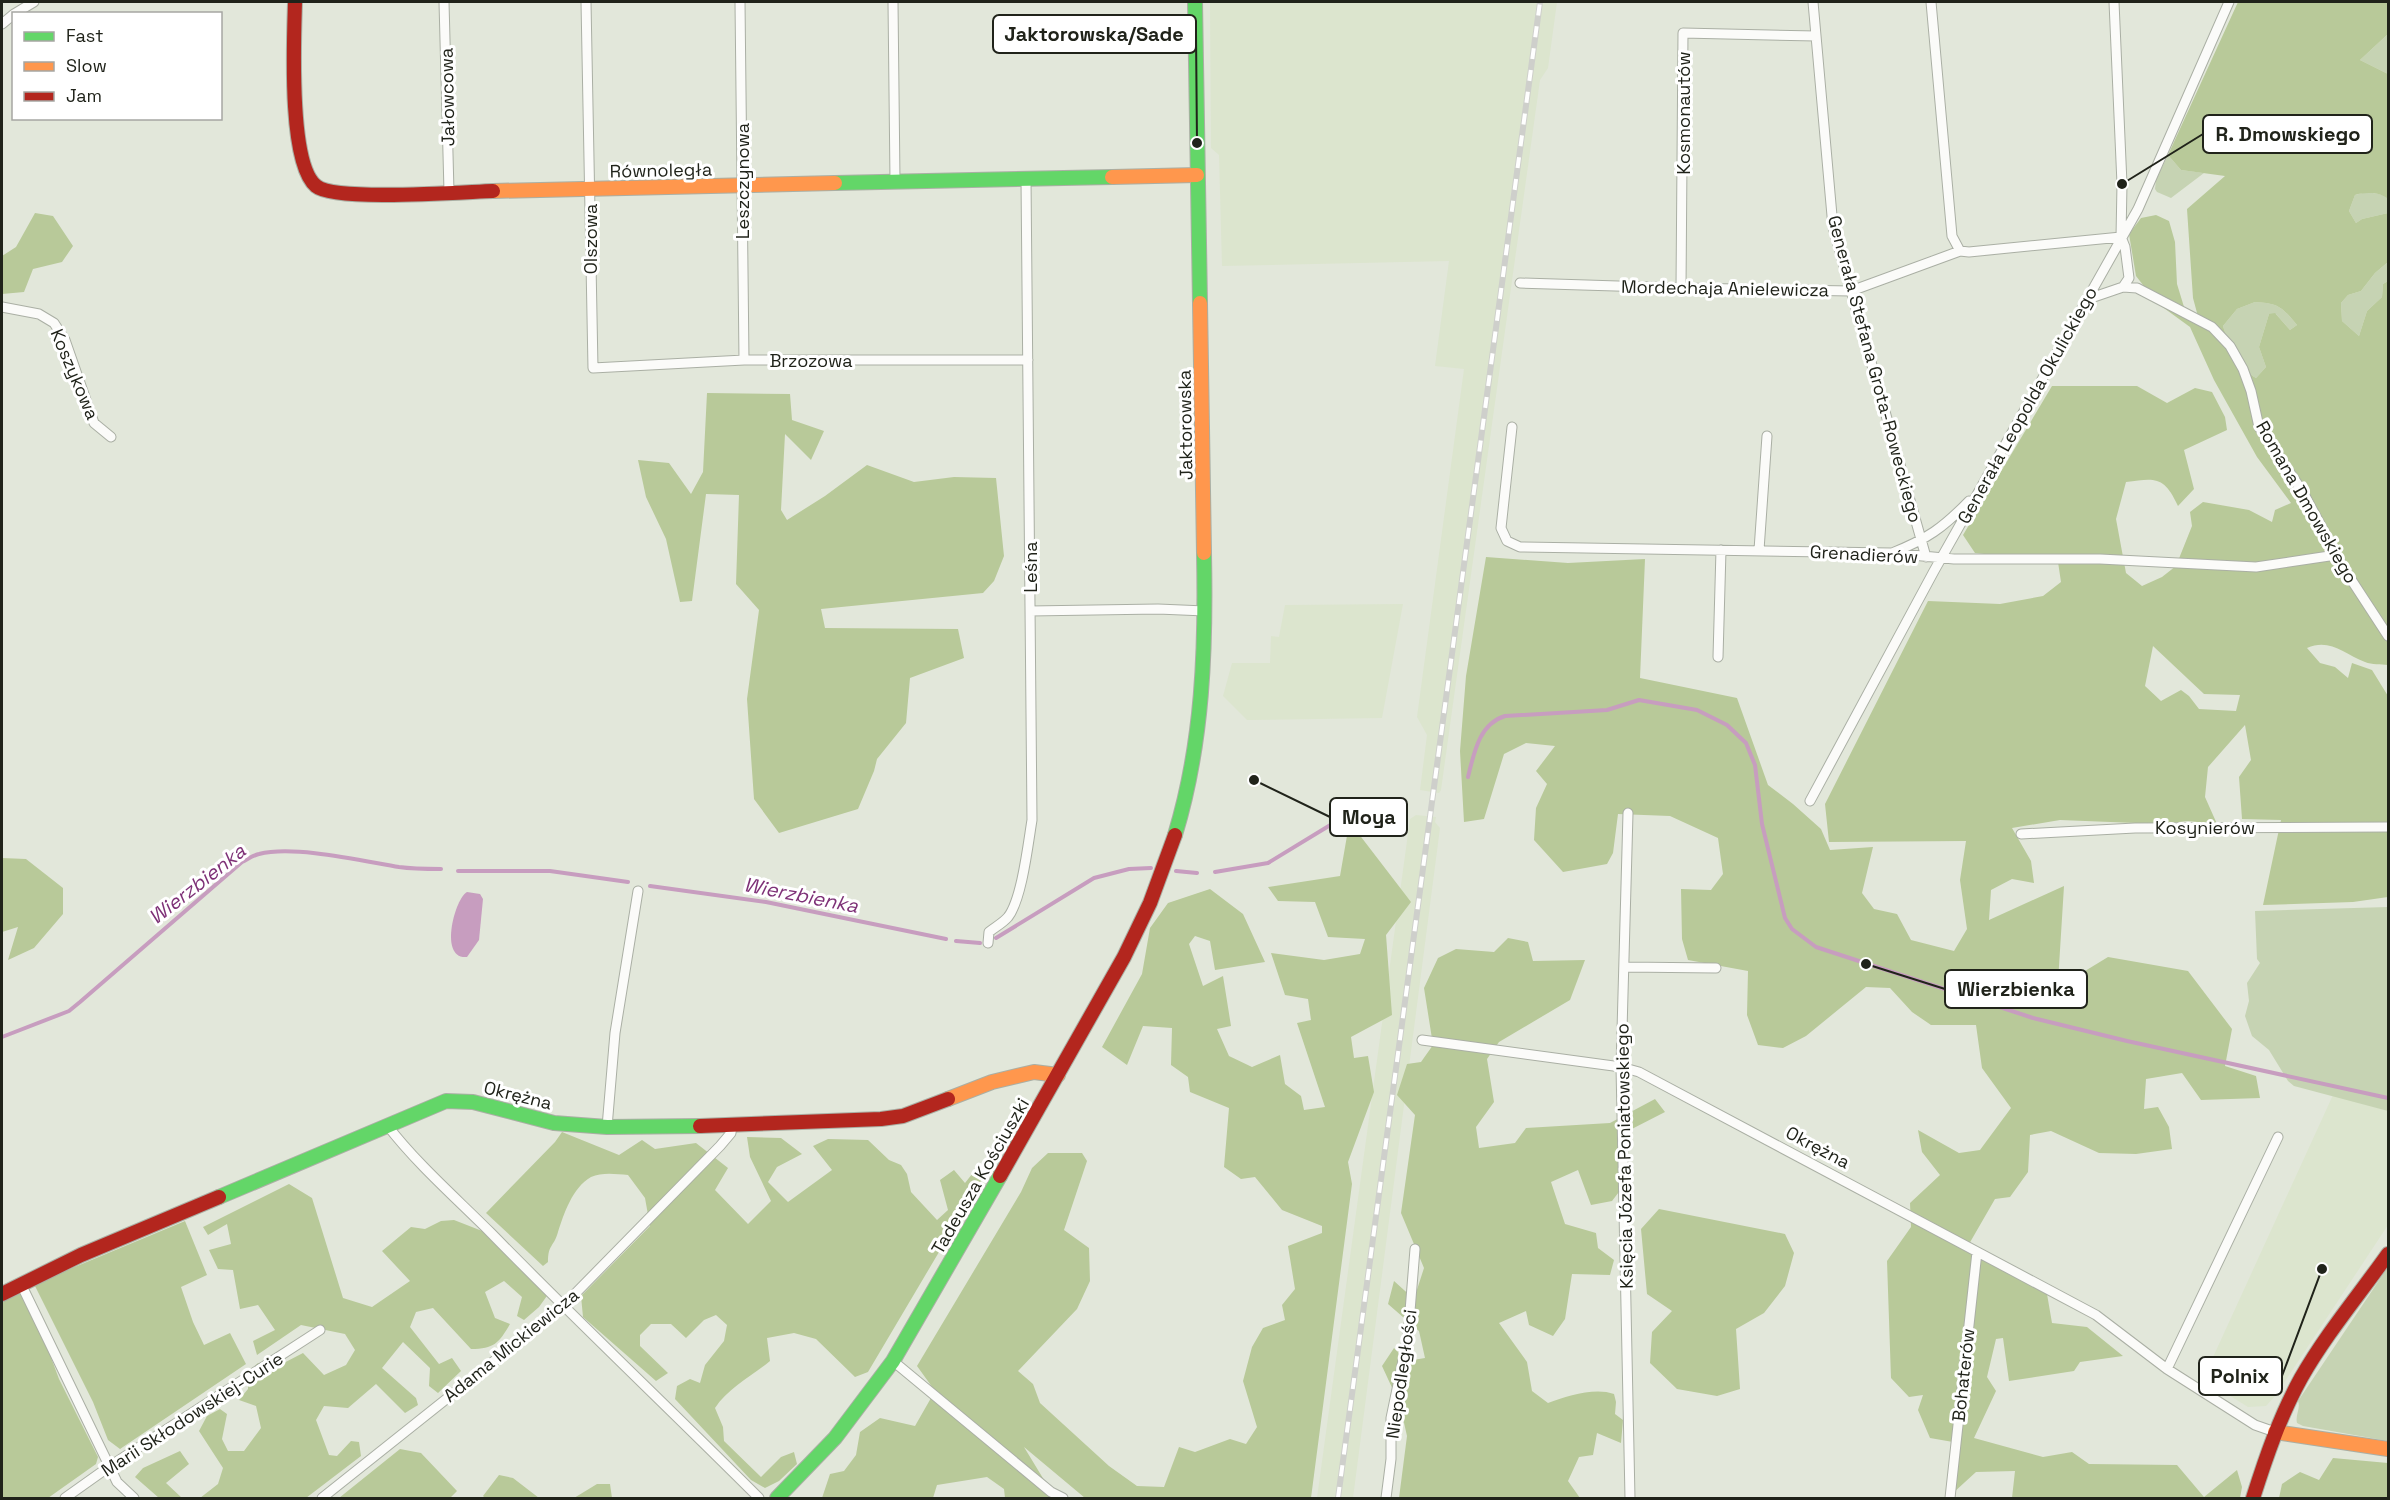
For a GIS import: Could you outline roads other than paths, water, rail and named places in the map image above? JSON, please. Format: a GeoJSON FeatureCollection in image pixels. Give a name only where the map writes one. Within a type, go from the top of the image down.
{"type":"FeatureCollection","features":[{"type":"Feature","properties":{"kind":"street"},"geometry":{"type":"LineString","coordinates":[[17,12],[34,2]]}},
{"type":"Feature","properties":{"kind":"street","name":"Równoległa"},"geometry":{"type":"LineString","coordinates":[[295,2],[293,64],[300,143],[305,171],[312,183],[322,190],[354,194],[1197,175]]}},
{"type":"Feature","properties":{"kind":"street","name":"Jałowcowa"},"geometry":{"type":"LineString","coordinates":[[444,2],[449,192]]}},
{"type":"Feature","properties":{"kind":"street","name":"Olszowa"},"geometry":{"type":"LineString","coordinates":[[586,2],[593,368]]}},
{"type":"Feature","properties":{"kind":"street","name":"Leszczynowa"},"geometry":{"type":"LineString","coordinates":[[740,2],[744,360]]}},
{"type":"Feature","properties":{"kind":"street"},"geometry":{"type":"LineString","coordinates":[[893,2],[896,181]]}},
{"type":"Feature","properties":{"kind":"street","name":"Jaktorowska"},"geometry":{"type":"LineString","coordinates":[[1173,844],[1198,733],[1202,696],[1205,610],[1204,418],[1199,303],[1195,2]]}},
{"type":"Feature","properties":{"kind":"street","name":"Generała Stefana Grota-Roweckiego"},"geometry":{"type":"LineString","coordinates":[[1813,2],[1833,228],[1926,557]]}},
{"type":"Feature","properties":{"kind":"street"},"geometry":{"type":"LineString","coordinates":[[1931,2],[1952,236],[1960,250],[1969,252],[2121,237]]}},
{"type":"Feature","properties":{"kind":"street"},"geometry":{"type":"LineString","coordinates":[[2088,299],[2123,287],[2129,278],[2125,247],[2121,237],[2122,184],[2114,2]]}},
{"type":"Feature","properties":{"kind":"street","name":"Generała Leopolda Okulickiego"},"geometry":{"type":"LineString","coordinates":[[1810,801],[1977,493],[2088,299],[2151,183],[2229,2]]}},
{"type":"Feature","properties":{"kind":"street","name":"Kosmonautów"},"geometry":{"type":"LineString","coordinates":[[1682,288],[1683,33],[1816,36]]}},
{"type":"Feature","properties":{"kind":"street","name":"Leśna"},"geometry":{"type":"LineString","coordinates":[[988,943],[989,932],[1006,920],[1013,910],[1032,820],[1026,179]]}},
{"type":"Feature","properties":{"kind":"street","name":"Mordechaja Anielewicza"},"geometry":{"type":"LineString","coordinates":[[1520,283],[1851,291],[1960,250]]}},
{"type":"Feature","properties":{"kind":"street","name":"Romana Dmowskiego"},"geometry":{"type":"LineString","coordinates":[[2123,287],[2137,288],[2212,327],[2230,346],[2247,380],[2259,427],[2303,492],[2336,555],[2388,636]]}},
{"type":"Feature","properties":{"kind":"street","name":"Koszykowa"},"geometry":{"type":"LineString","coordinates":[[2,307],[39,314],[54,322],[65,340],[94,423],[111,437]]}},
{"type":"Feature","properties":{"kind":"street","name":"Brzozowa"},"geometry":{"type":"LineString","coordinates":[[593,368],[744,360],[1028,360]]}},
{"type":"Feature","properties":{"kind":"street","name":"Grenadierów"},"geometry":{"type":"LineString","coordinates":[[1512,427],[1501,528],[1507,541],[1520,547],[1758,550],[1942,558],[2100,559],[2256,567],[2336,555]]}},
{"type":"Feature","properties":{"kind":"street"},"geometry":{"type":"LineString","coordinates":[[1758,550],[1767,436]]}},
{"type":"Feature","properties":{"kind":"street"},"geometry":{"type":"LineString","coordinates":[[1891,554],[1922,541],[1948,523],[1977,493]]}},
{"type":"Feature","properties":{"kind":"street"},"geometry":{"type":"LineString","coordinates":[[1718,657],[1721,550]]}},
{"type":"Feature","properties":{"kind":"street"},"geometry":{"type":"LineString","coordinates":[[1030,611],[1205,610]]}},
{"type":"Feature","properties":{"kind":"street","name":"Księcia Józefa Poniatowskiego"},"geometry":{"type":"LineString","coordinates":[[1628,813],[1621,1067],[1630,1498]]}},
{"type":"Feature","properties":{"kind":"street","name":"Kosynierów"},"geometry":{"type":"LineString","coordinates":[[2021,834],[2135,828],[2388,827]]}},
{"type":"Feature","properties":{"kind":"street","name":"Tadeusza Kościuszki"},"geometry":{"type":"LineString","coordinates":[[777,1498],[835,1438],[893,1361],[920,1319],[1143,921],[1173,844]]}},
{"type":"Feature","properties":{"kind":"street"},"geometry":{"type":"LineString","coordinates":[[607,1127],[615,1033],[638,891]]}},
{"type":"Feature","properties":{"kind":"street"},"geometry":{"type":"LineString","coordinates":[[1625,967],[1716,968]]}},
{"type":"Feature","properties":{"kind":"street","name":"Okrężna"},"geometry":{"type":"LineString","coordinates":[[1422,1040],[1621,1067],[1639,1072],[2096,1315],[2167,1369],[2255,1425],[2275,1432]]}},
{"type":"Feature","properties":{"kind":"street","name":"Okrężna"},"geometry":{"type":"LineString","coordinates":[[2,1294],[81,1255],[446,1101],[459,1100],[500,1107],[554,1123],[607,1127],[685,1128],[903,1116],[992,1082],[1034,1072],[1058,1075]]}},
{"type":"Feature","properties":{"kind":"street","name":"Adama Mickiewicza"},"geometry":{"type":"LineString","coordinates":[[322,1498],[562,1306],[720,1146],[731,1133],[732,1124]]}},
{"type":"Feature","properties":{"kind":"street"},"geometry":{"type":"LineString","coordinates":[[387,1125],[421,1163],[562,1306],[668,1406],[759,1498]]}},
{"type":"Feature","properties":{"kind":"street"},"geometry":{"type":"LineString","coordinates":[[2167,1369],[2278,1137]]}},
{"type":"Feature","properties":{"kind":"street","name":"Niepodległości"},"geometry":{"type":"LineString","coordinates":[[1386,1498],[1391,1459],[1391,1418],[1408,1336],[1415,1249]]}},
{"type":"Feature","properties":{"kind":"street","name":"Bohaterów"},"geometry":{"type":"LineString","coordinates":[[1950,1498],[1977,1252]]}},
{"type":"Feature","properties":{"kind":"street"},"geometry":{"type":"LineString","coordinates":[[2253,1498],[2275,1432],[2293,1393],[2314,1358],[2388,1254]]}},
{"type":"Feature","properties":{"kind":"street"},"geometry":{"type":"LineString","coordinates":[[21,1284],[117,1482],[134,1498]]}},
{"type":"Feature","properties":{"kind":"street","name":"Marii Skłodowskiej-Curie"},"geometry":{"type":"LineString","coordinates":[[65,1498],[110,1466],[320,1330]]}},
{"type":"Feature","properties":{"kind":"street"},"geometry":{"type":"LineString","coordinates":[[893,1361],[1048,1495],[1063,1498]]}},
{"type":"Feature","properties":{"kind":"street"},"geometry":{"type":"LineString","coordinates":[[2275,1432],[2388,1449]]}},
{"type":"Feature","properties":{"kind":"waterway","name":"Wierzbienka"},"geometry":{"type":"LineString","coordinates":[[1468,777],[1475,749],[1483,732],[1496,720],[1505,716],[1607,710],[1639,700],[1697,710],[1727,725],[1746,743],[1755,765],[1762,824],[1785,918],[1792,929],[1816,947],[2033,1018],[2388,1098]]}},
{"type":"Feature","properties":{"kind":"waterway","name":"Wierzbienka"},"geometry":{"type":"LineString","coordinates":[[1215,872],[1268,863],[1332,824],[1349,817],[1373,800]]}},
{"type":"Feature","properties":{"kind":"waterway","name":"Wierzbienka"},"geometry":{"type":"LineString","coordinates":[[2,1037],[69,1011],[242,862],[255,855],[291,851],[404,868],[441,869]]}},
{"type":"Feature","properties":{"kind":"waterway","name":"Wierzbienka"},"geometry":{"type":"LineString","coordinates":[[996,938],[1094,878],[1129,869],[1151,868]]}},
{"type":"Feature","properties":{"kind":"waterway","name":"Wierzbienka"},"geometry":{"type":"LineString","coordinates":[[458,871],[550,871],[628,882]]}},
{"type":"Feature","properties":{"kind":"waterway","name":"Wierzbienka"},"geometry":{"type":"LineString","coordinates":[[1176,871],[1197,873]]}},
{"type":"Feature","properties":{"kind":"waterway","name":"Wierzbienka"},"geometry":{"type":"LineString","coordinates":[[650,886],[766,902],[946,939]]}},
{"type":"Feature","properties":{"kind":"waterway","name":"Wierzbienka"},"geometry":{"type":"LineString","coordinates":[[956,941],[980,943]]}},
{"type":"Feature","properties":{"kind":"railway"},"geometry":{"type":"LineString","coordinates":[[1338,1498],[1540,2]]}},
{"type":"Feature","properties":{"kind":"place","name":"Jaktorowska/Sade"},"geometry":{"type":"Point","coordinates":[1197,143]}},
{"type":"Feature","properties":{"kind":"place","name":"R. Dmowskiego"},"geometry":{"type":"Point","coordinates":[2122,184]}},
{"type":"Feature","properties":{"kind":"place","name":"Moya"},"geometry":{"type":"Point","coordinates":[1254,780]}},
{"type":"Feature","properties":{"kind":"place","name":"Wierzbienka"},"geometry":{"type":"Point","coordinates":[1866,964]}},
{"type":"Feature","properties":{"kind":"place","name":"Polnix"},"geometry":{"type":"Point","coordinates":[2322,1269]}}]}
